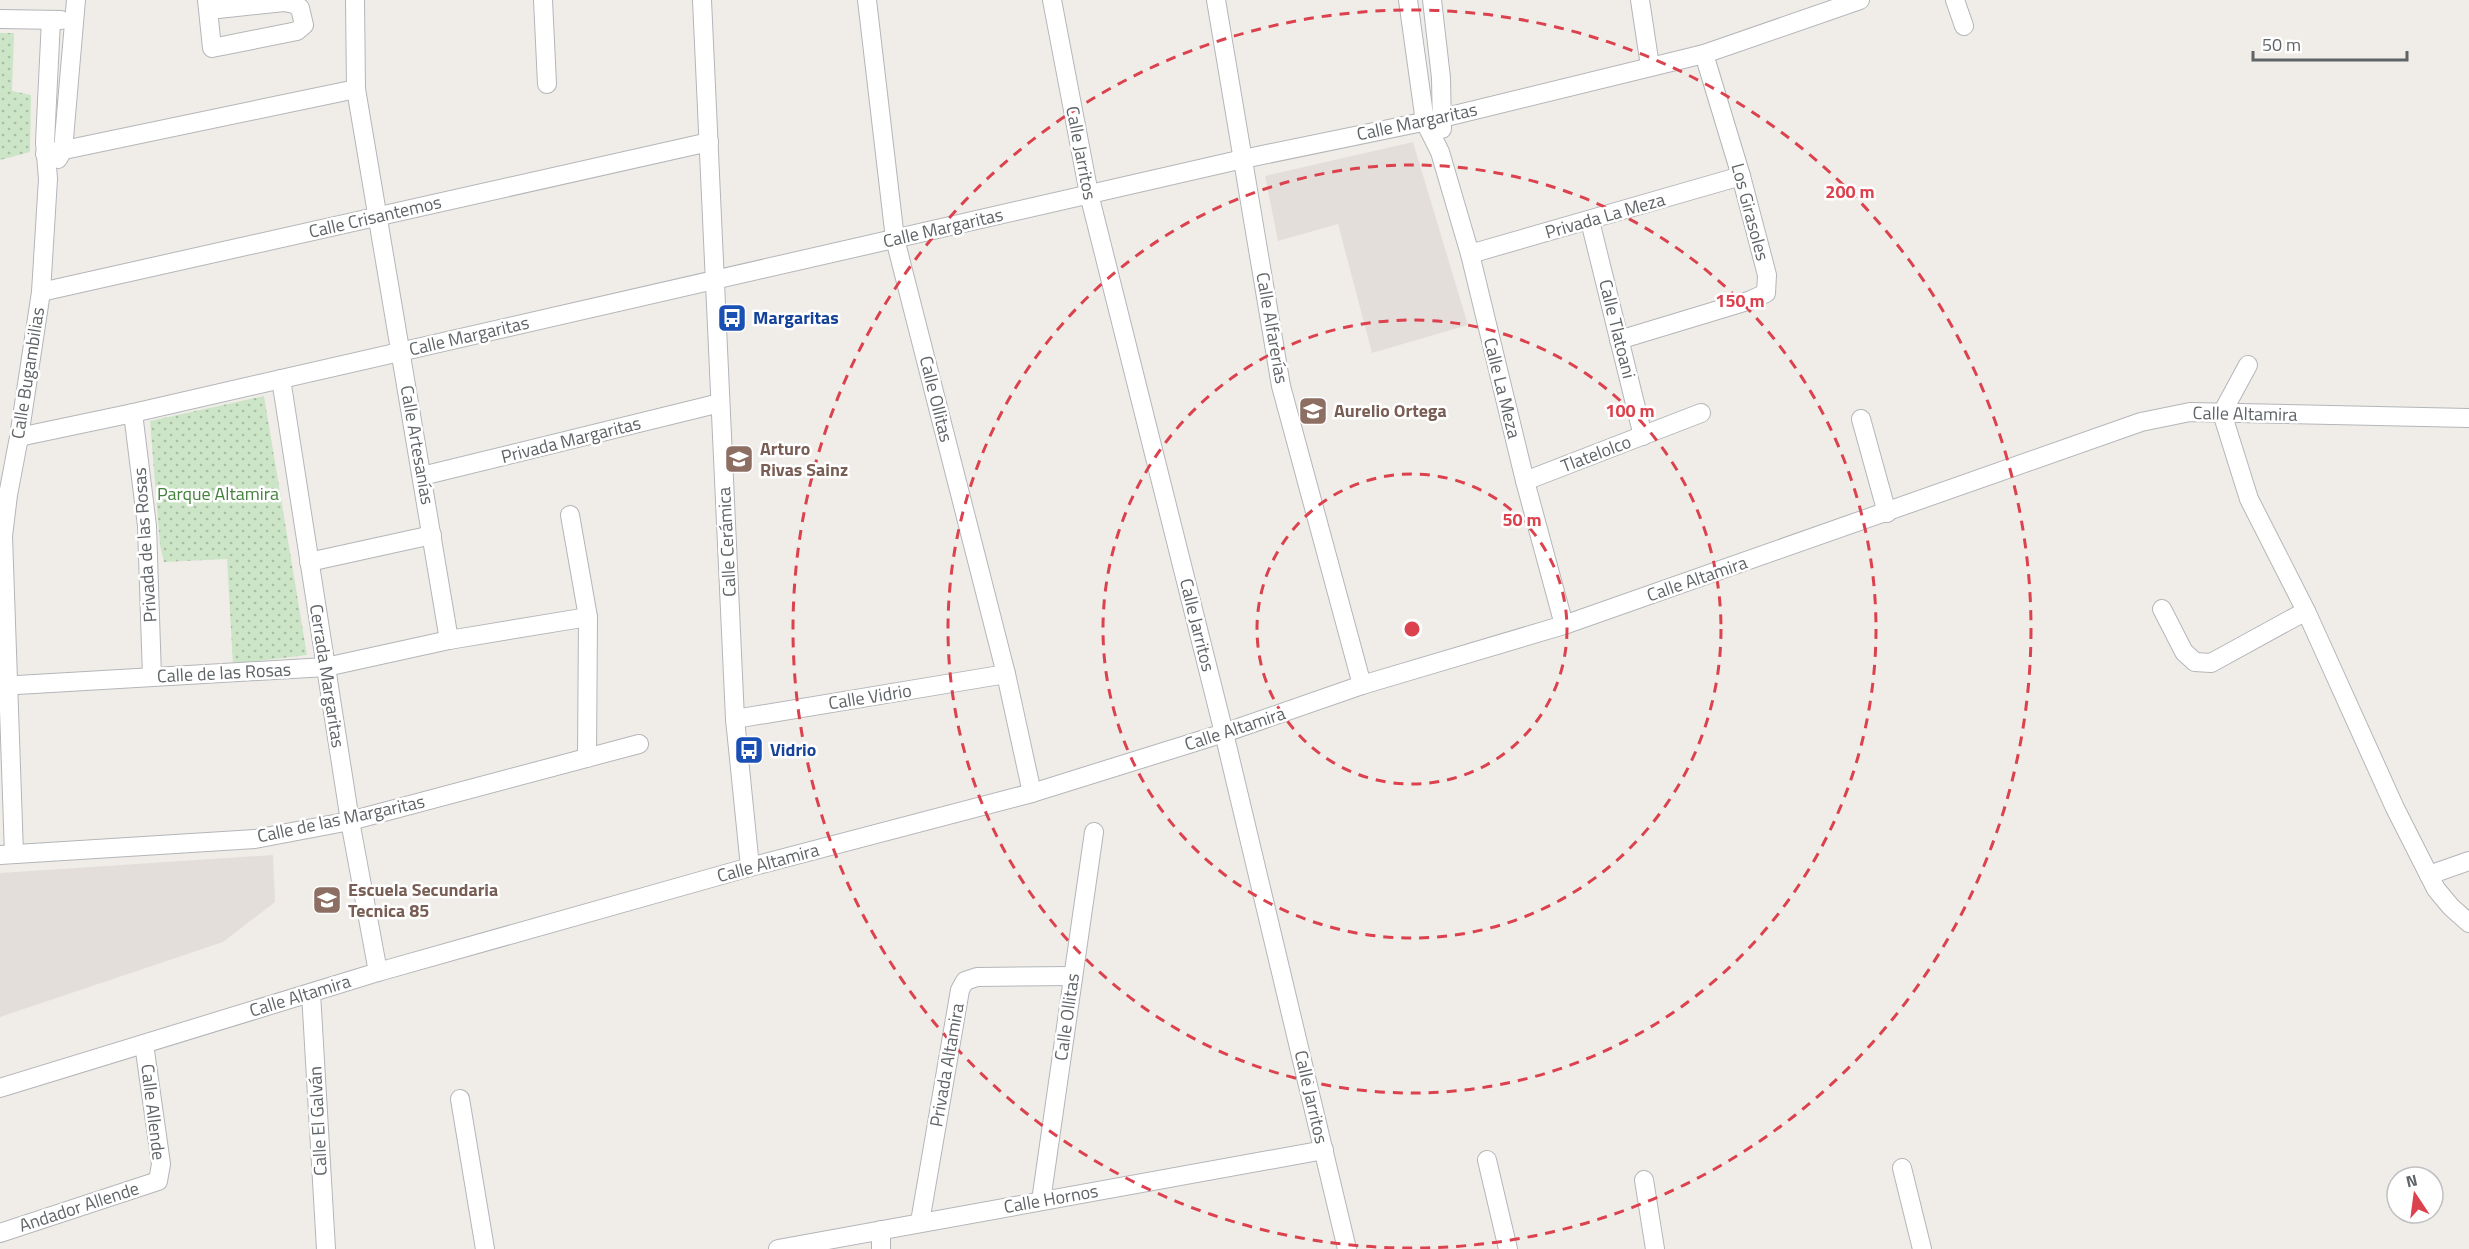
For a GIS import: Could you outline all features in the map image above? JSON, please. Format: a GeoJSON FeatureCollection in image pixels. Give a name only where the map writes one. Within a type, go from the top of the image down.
{"type":"FeatureCollection","features":[{"type":"Feature","properties":{"kind":"street"},"geometry":{"type":"LineString","coordinates":[[54,152],[76,20],[76,0]]}},
{"type":"Feature","properties":{"kind":"street","name":"Calle Artesanías"},"geometry":{"type":"LineString","coordinates":[[355,0],[356,89],[449,640]]}},
{"type":"Feature","properties":{"kind":"street"},"geometry":{"type":"LineString","coordinates":[[543,0],[547,84]]}},
{"type":"Feature","properties":{"kind":"street","name":"Calle Cerámica"},"geometry":{"type":"LineString","coordinates":[[702,0],[735,719],[750,867]]}},
{"type":"Feature","properties":{"kind":"street","name":"Calle Ollitas"},"geometry":{"type":"LineString","coordinates":[[867,0],[895,239],[1006,674],[1032,793]]}},
{"type":"Feature","properties":{"kind":"street","name":"Calle Jarritos"},"geometry":{"type":"LineString","coordinates":[[1052,0],[1089,194],[1224,733],[1347,1249]]}},
{"type":"Feature","properties":{"kind":"street","name":"Calle Alfarerías"},"geometry":{"type":"LineString","coordinates":[[1216,0],[1281,386],[1362,686]]}},
{"type":"Feature","properties":{"kind":"street","name":"Calle La Meza"},"geometry":{"type":"LineString","coordinates":[[1408,0],[1440,152],[1470,254],[1525,481],[1564,625]]}},
{"type":"Feature","properties":{"kind":"street","name":"Calle La Meza"},"geometry":{"type":"LineString","coordinates":[[1432,0],[1441,78],[1434,120]]}},
{"type":"Feature","properties":{"kind":"street"},"geometry":{"type":"LineString","coordinates":[[1640,0],[1650,66]]}},
{"type":"Feature","properties":{"kind":"street","name":"Calle Margaritas"},"geometry":{"type":"LineString","coordinates":[[19,436],[133,413],[1243,159],[1434,120],[1704,54],[1817,7],[1860,0]]}},
{"type":"Feature","properties":{"kind":"street"},"geometry":{"type":"LineString","coordinates":[[1955,0],[1964,26]]}},
{"type":"Feature","properties":{"kind":"street"},"geometry":{"type":"LineString","coordinates":[[284,2],[294,4],[300,8],[304,17],[304,25],[297,31],[212,48],[208,5],[284,2]]}},
{"type":"Feature","properties":{"kind":"street"},"geometry":{"type":"LineString","coordinates":[[0,19],[76,20]]}},
{"type":"Feature","properties":{"kind":"street"},"geometry":{"type":"LineString","coordinates":[[51,20],[54,152]]}},
{"type":"Feature","properties":{"kind":"street","name":"Los Girasoles"},"geometry":{"type":"LineString","coordinates":[[1619,340],[1751,300],[1766,293],[1767,275],[1741,176],[1704,54]]}},
{"type":"Feature","properties":{"kind":"street"},"geometry":{"type":"LineString","coordinates":[[54,152],[356,89]]}},
{"type":"Feature","properties":{"kind":"street","name":"Calle Crisantemos"},"geometry":{"type":"LineString","coordinates":[[41,292],[709,142]]}},
{"type":"Feature","properties":{"kind":"street","name":"Calle Bugambilias"},"geometry":{"type":"LineString","coordinates":[[7,854],[3,536],[41,292],[48,179],[54,152]]}},
{"type":"Feature","properties":{"kind":"street","name":"Privada La Meza"},"geometry":{"type":"LineString","coordinates":[[1470,254],[1741,176]]}},
{"type":"Feature","properties":{"kind":"street","name":"Calle Tlatoani"},"geometry":{"type":"LineString","coordinates":[[1590,221],[1643,436]]}},
{"type":"Feature","properties":{"kind":"street"},"geometry":{"type":"LineString","coordinates":[[2248,365],[2222,413],[2248,499],[2306,611],[2395,808],[2436,889],[2469,923]]}},
{"type":"Feature","properties":{"kind":"street","name":"Cerrada Margaritas"},"geometry":{"type":"LineString","coordinates":[[281,379],[350,821],[378,972]]}},
{"type":"Feature","properties":{"kind":"street","name":"Privada Margaritas"},"geometry":{"type":"LineString","coordinates":[[422,476],[720,403]]}},
{"type":"Feature","properties":{"kind":"street","name":"Calle Altamira"},"geometry":{"type":"LineString","coordinates":[[0,1089],[378,972],[750,867],[1032,793],[1224,733],[1362,686],[1564,625],[2141,422],[2190,412],[2469,418]]}},
{"type":"Feature","properties":{"kind":"street","name":"Privada de las Rosas"},"geometry":{"type":"LineString","coordinates":[[133,413],[147,526],[152,677]]}},
{"type":"Feature","properties":{"kind":"street","name":"Tlatelolco"},"geometry":{"type":"LineString","coordinates":[[1525,481],[1701,413]]}},
{"type":"Feature","properties":{"kind":"street"},"geometry":{"type":"LineString","coordinates":[[1862,419],[1887,513]]}},
{"type":"Feature","properties":{"kind":"street"},"geometry":{"type":"LineString","coordinates":[[570,515],[588,617],[587,758]]}},
{"type":"Feature","properties":{"kind":"street"},"geometry":{"type":"LineString","coordinates":[[309,562],[432,535]]}},
{"type":"Feature","properties":{"kind":"street"},"geometry":{"type":"LineString","coordinates":[[2163,609],[2184,652],[2194,662],[2211,663],[2306,611]]}},
{"type":"Feature","properties":{"kind":"street","name":"Calle de las Rosas"},"geometry":{"type":"LineString","coordinates":[[4,686],[326,667],[449,640],[588,617]]}},
{"type":"Feature","properties":{"kind":"street","name":"Calle Vidrio"},"geometry":{"type":"LineString","coordinates":[[735,719],[1006,674]]}},
{"type":"Feature","properties":{"kind":"street","name":"Calle de las Margaritas"},"geometry":{"type":"LineString","coordinates":[[7,854],[255,839],[350,821],[639,744]]}},
{"type":"Feature","properties":{"kind":"street","name":"Calle Ollitas"},"geometry":{"type":"LineString","coordinates":[[1041,1201],[1094,832]]}},
{"type":"Feature","properties":{"kind":"street"},"geometry":{"type":"LineString","coordinates":[[2429,875],[2469,861]]}},
{"type":"Feature","properties":{"kind":"street","name":"Privada Altamira"},"geometry":{"type":"LineString","coordinates":[[920,1222],[960,990],[965,981],[977,977],[1073,976]]}},
{"type":"Feature","properties":{"kind":"street","name":"Calle El Galván"},"geometry":{"type":"LineString","coordinates":[[311,993],[326,1249]]}},
{"type":"Feature","properties":{"kind":"street","name":"Calle Allende"},"geometry":{"type":"LineString","coordinates":[[144,1044],[161,1164],[158,1181]]}},
{"type":"Feature","properties":{"kind":"street"},"geometry":{"type":"LineString","coordinates":[[460,1099],[485,1249]]}},
{"type":"Feature","properties":{"kind":"street","name":"Calle Hornos"},"geometry":{"type":"LineString","coordinates":[[778,1249],[1324,1150]]}},
{"type":"Feature","properties":{"kind":"street"},"geometry":{"type":"LineString","coordinates":[[1487,1161],[1508,1249]]}},
{"type":"Feature","properties":{"kind":"street"},"geometry":{"type":"LineString","coordinates":[[1902,1168],[1922,1249]]}},
{"type":"Feature","properties":{"kind":"street"},"geometry":{"type":"LineString","coordinates":[[1644,1180],[1654,1249]]}},
{"type":"Feature","properties":{"kind":"street","name":"Andador Allende"},"geometry":{"type":"LineString","coordinates":[[0,1233],[158,1181]]}},
{"type":"Feature","properties":{"kind":"street"},"geometry":{"type":"LineString","coordinates":[[881,1230],[881,1249]]}},
{"type":"Feature","properties":{"kind":"shaded area"},"geometry":{"type":"Polygon","coordinates":[[[1413,142],[1468,325],[1372,353],[1338,224],[1278,241],[1265,176],[1413,142]]]}},
{"type":"Feature","properties":{"kind":"shaded area"},"geometry":{"type":"Polygon","coordinates":[[[273,855],[275,902],[223,942],[0,1017],[0,873],[273,855]]]}},
{"type":"Feature","properties":{"kind":"green space"},"geometry":{"type":"Polygon","coordinates":[[[0,33],[14,33],[12,91],[31,95],[30,152],[0,160],[0,33]]]}},
{"type":"Feature","properties":{"kind":"green space","name":"Parque Altamira"},"geometry":{"type":"Polygon","coordinates":[[[264,396],[307,655],[233,664],[227,559],[164,562],[160,545],[150,421],[264,396]]]}},
{"type":"Feature","properties":{"kind":"place","name":"Margaritas"},"geometry":{"type":"Point","coordinates":[732,318]}},
{"type":"Feature","properties":{"kind":"place","name":"Aurelio Ortega"},"geometry":{"type":"Point","coordinates":[1313,411]}},
{"type":"Feature","properties":{"kind":"place","name":"Arturo Rivas Sainz"},"geometry":{"type":"Point","coordinates":[739,459]}},
{"type":"Feature","properties":{"kind":"place","name":"Vidrio"},"geometry":{"type":"Point","coordinates":[749,750]}},
{"type":"Feature","properties":{"kind":"place","name":"Escuela Secundaria Tecnica 85"},"geometry":{"type":"Point","coordinates":[327,900]}}]}
